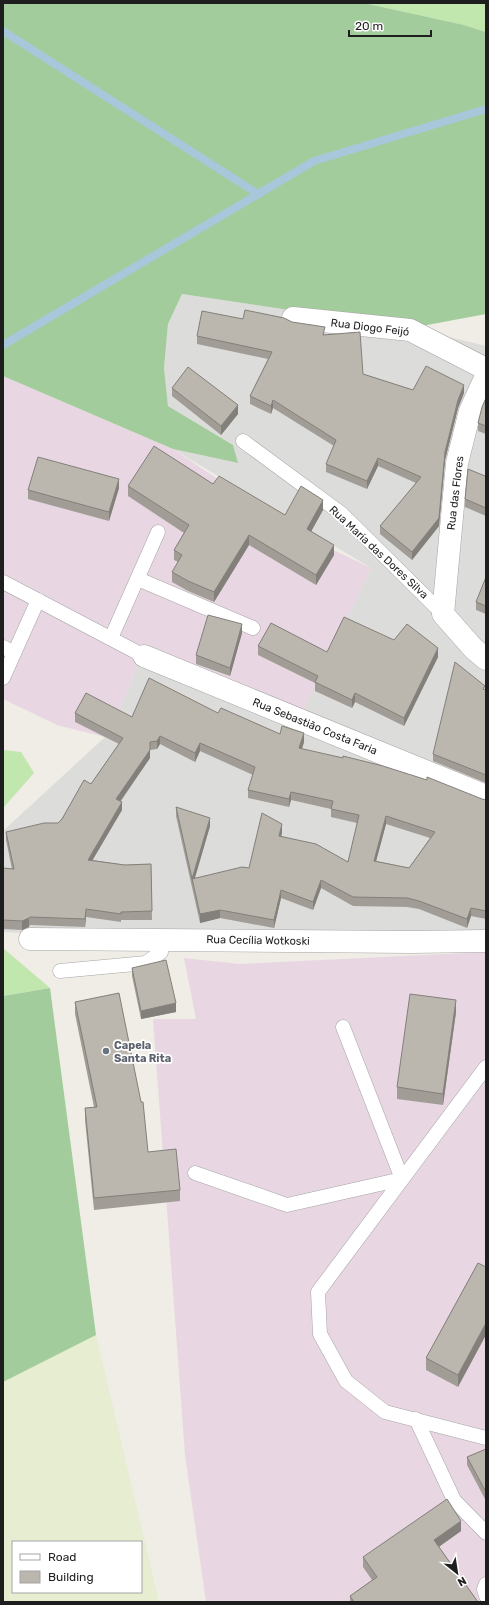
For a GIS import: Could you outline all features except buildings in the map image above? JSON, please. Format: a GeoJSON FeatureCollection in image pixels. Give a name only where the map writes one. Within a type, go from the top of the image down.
{"type":"FeatureCollection","features":[{"type":"Feature","properties":{"kind":"street","name":"Rua Diogo Feijó"},"geometry":{"type":"LineString","coordinates":[[293,318],[410,330],[486,369]]}},
{"type":"Feature","properties":{"kind":"street","name":"Rua das Flores"},"geometry":{"type":"LineString","coordinates":[[443,614],[457,463],[470,411],[486,376]]}},
{"type":"Feature","properties":{"kind":"street","name":"Rua Maria das Dores Silva"},"geometry":{"type":"LineString","coordinates":[[443,614],[472,648],[486,659]]}},
{"type":"Feature","properties":{"kind":"street","name":"Rua Sebastião Costa Faria"},"geometry":{"type":"LineString","coordinates":[[144,656],[486,796]]}},
{"type":"Feature","properties":{"kind":"street","name":"Rua Cecília Wotkoski"},"geometry":{"type":"LineString","coordinates":[[30,938],[411,942],[486,941]]}},
{"type":"Feature","properties":{"kind":"lane","name":"Rua Maria das Dores Silva"},"geometry":{"type":"LineString","coordinates":[[243,441],[342,514],[443,614]]}},
{"type":"Feature","properties":{"kind":"lane"},"geometry":{"type":"LineString","coordinates":[[112,638],[158,532]]}},
{"type":"Feature","properties":{"kind":"lane"},"geometry":{"type":"LineString","coordinates":[[138,579],[253,628]]}},
{"type":"Feature","properties":{"kind":"lane"},"geometry":{"type":"LineString","coordinates":[[3,582],[144,656]]}},
{"type":"Feature","properties":{"kind":"lane"},"geometry":{"type":"LineString","coordinates":[[3,678],[9,650],[38,600]]}},
{"type":"Feature","properties":{"kind":"lane"},"geometry":{"type":"LineString","coordinates":[[60,971],[146,963],[161,952],[160,939]]}},
{"type":"Feature","properties":{"kind":"lane"},"geometry":{"type":"LineString","coordinates":[[343,1027],[402,1179]]}},
{"type":"Feature","properties":{"kind":"lane"},"geometry":{"type":"LineString","coordinates":[[486,1067],[318,1292],[320,1334],[346,1381],[385,1412],[486,1438]]}},
{"type":"Feature","properties":{"kind":"lane"},"geometry":{"type":"LineString","coordinates":[[195,1173],[287,1205],[402,1179]]}},
{"type":"Feature","properties":{"kind":"lane"},"geometry":{"type":"LineString","coordinates":[[416,1419],[454,1500],[486,1533]]}},
{"type":"Feature","properties":{"kind":"lane"},"geometry":{"type":"LineString","coordinates":[[486,1584],[484,1589],[486,1596]]}},
{"type":"Feature","properties":{"kind":"shaded area"},"geometry":{"type":"Polygon","coordinates":[[[182,294],[411,328],[486,346],[486,944],[160,939],[3,932],[3,831],[105,737],[116,718],[144,650],[328,656],[371,568],[173,449],[237,463],[233,445],[168,406],[164,368],[168,324],[182,294]]]}},
{"type":"Feature","properties":{"kind":"shaded area"},"geometry":{"type":"Polygon","coordinates":[[[3,376],[173,449],[298,533],[371,568],[298,722],[144,650],[116,718],[105,737],[57,725],[3,699],[3,376]]]}},
{"type":"Feature","properties":{"kind":"shaded area"},"geometry":{"type":"Polygon","coordinates":[[[486,952],[486,1602],[206,1602],[185,1455],[153,1019],[196,1019],[184,958],[240,964],[486,952]]]}},
{"type":"Feature","properties":{"kind":"green space"},"geometry":{"type":"Polygon","coordinates":[[[3,3],[364,3],[464,25],[486,32],[486,314],[411,328],[182,294],[168,324],[164,368],[168,406],[233,445],[238,463],[173,449],[3,376],[3,3]]]}},
{"type":"Feature","properties":{"kind":"green space"},"geometry":{"type":"Polygon","coordinates":[[[364,3],[486,3],[486,32],[464,25],[364,3]]]}},
{"type":"Feature","properties":{"kind":"green space"},"geometry":{"type":"Polygon","coordinates":[[[3,750],[21,752],[34,773],[3,808],[3,750]]]}},
{"type":"Feature","properties":{"kind":"green space"},"geometry":{"type":"Polygon","coordinates":[[[3,948],[50,988],[3,996],[3,948]]]}},
{"type":"Feature","properties":{"kind":"green space"},"geometry":{"type":"Polygon","coordinates":[[[50,988],[96,1335],[3,1382],[3,996],[50,988]]]}},
{"type":"Feature","properties":{"kind":"green space"},"geometry":{"type":"Polygon","coordinates":[[[96,1335],[159,1602],[3,1602],[3,1382],[96,1335]]]}},
{"type":"Feature","properties":{"kind":"waterway"},"geometry":{"type":"LineString","coordinates":[[3,31],[258,194]]}},
{"type":"Feature","properties":{"kind":"waterway"},"geometry":{"type":"LineString","coordinates":[[3,345],[314,161],[486,109]]}},
{"type":"Feature","properties":{"kind":"place","name":"Capela Santa Rita"},"geometry":{"type":"Point","coordinates":[106,1051]}}]}
